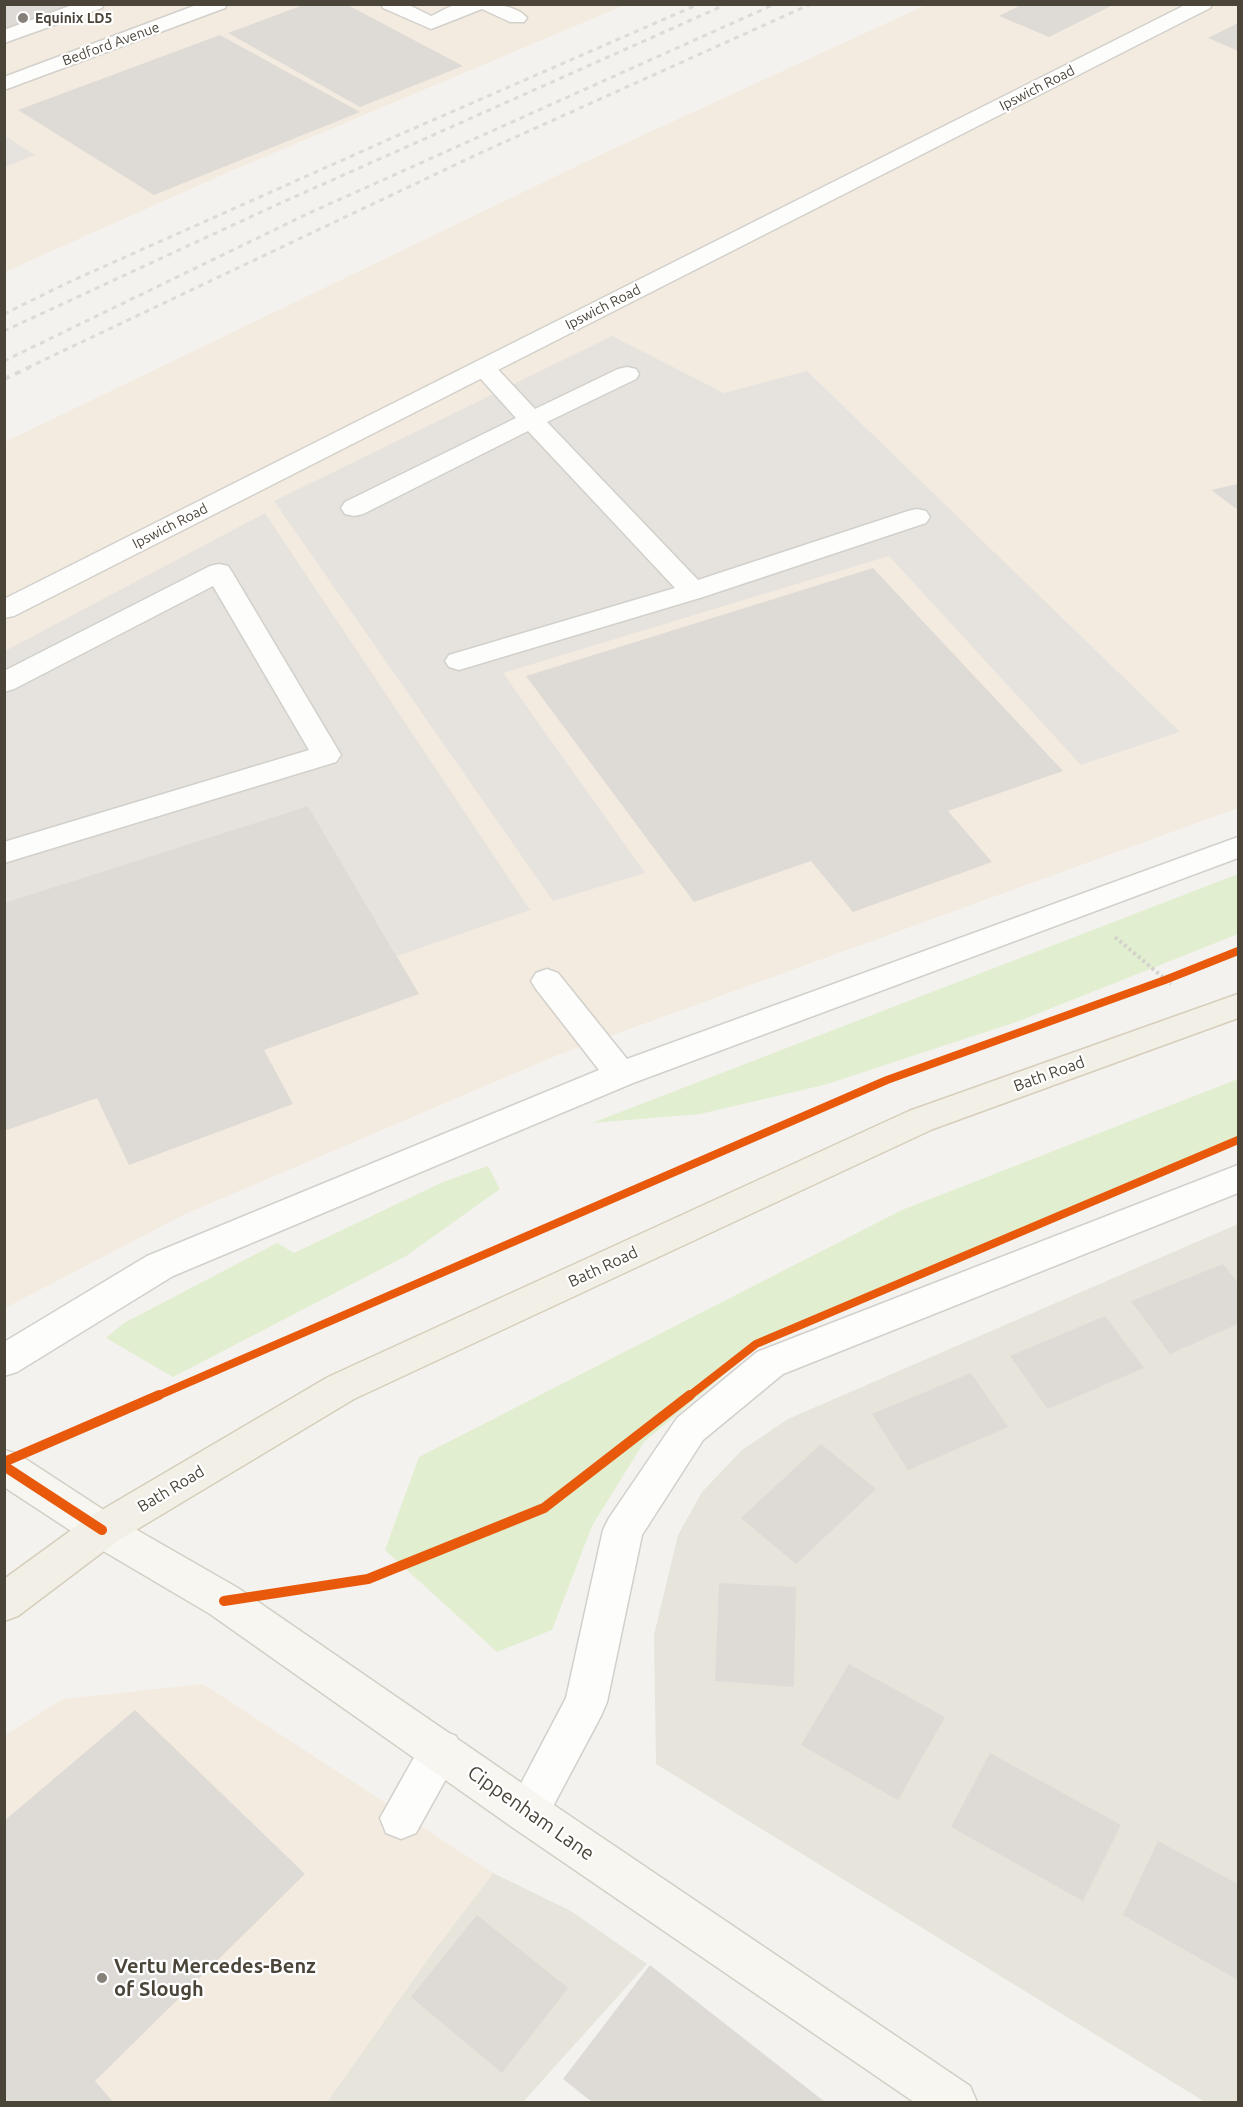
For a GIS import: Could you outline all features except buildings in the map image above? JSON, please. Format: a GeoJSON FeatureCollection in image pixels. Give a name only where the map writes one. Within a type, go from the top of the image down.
{"type":"FeatureCollection","features":[{"type":"Feature","properties":{"kind":"main road","name":"Bath Road"},"geometry":{"type":"LineString","coordinates":[[4,1603],[102,1530],[341,1388],[921,1120],[1226,1011]]}},
{"type":"Feature","properties":{"kind":"street"},"geometry":{"type":"LineString","coordinates":[[4,37],[95,4]]}},
{"type":"Feature","properties":{"kind":"street","name":"Bedford Avenue"},"geometry":{"type":"LineString","coordinates":[[4,84],[218,4]]}},
{"type":"Feature","properties":{"kind":"street"},"geometry":{"type":"LineString","coordinates":[[390,4],[431,23],[477,4]]}},
{"type":"Feature","properties":{"kind":"street"},"geometry":{"type":"LineString","coordinates":[[488,4],[516,18]]}},
{"type":"Feature","properties":{"kind":"street","name":"Ipswich Road"},"geometry":{"type":"LineString","coordinates":[[4,610],[1203,4]]}},
{"type":"Feature","properties":{"kind":"street"},"geometry":{"type":"LineString","coordinates":[[483,368],[693,591]]}},
{"type":"Feature","properties":{"kind":"street"},"geometry":{"type":"LineString","coordinates":[[354,508],[627,374]]}},
{"type":"Feature","properties":{"kind":"street"},"geometry":{"type":"LineString","coordinates":[[459,661],[693,591],[917,517]]}},
{"type":"Feature","properties":{"kind":"street"},"geometry":{"type":"LineString","coordinates":[[4,683],[219,572],[326,755],[4,853]]}},
{"type":"Feature","properties":{"kind":"street"},"geometry":{"type":"LineString","coordinates":[[4,1362],[160,1266],[621,1074],[1239,848]]}},
{"type":"Feature","properties":{"kind":"street"},"geometry":{"type":"LineString","coordinates":[[547,981],[621,1074]]}},
{"type":"Feature","properties":{"kind":"street"},"geometry":{"type":"LineString","coordinates":[[527,1812],[586,1702],[623,1530],[690,1429],[770,1363],[1239,1179]]}},
{"type":"Feature","properties":{"kind":"street","name":"Cippenham Lane"},"geometry":{"type":"LineString","coordinates":[[4,1466],[102,1530],[224,1601],[527,1812],[954,2103]]}},
{"type":"Feature","properties":{"kind":"street"},"geometry":{"type":"LineString","coordinates":[[401,1818],[441,1750]]}},
{"type":"Feature","properties":{"kind":"path"},"geometry":{"type":"LineString","coordinates":[[1080,907],[1165,980],[1226,1011]]}},
{"type":"Feature","properties":{"kind":"path"},"geometry":{"type":"LineString","coordinates":[[1154,984],[1176,976]]}},
{"type":"Feature","properties":{"kind":"shaded area"},"geometry":{"type":"Polygon","coordinates":[[[4,5],[625,5],[224,174],[5,272],[4,5]]]}},
{"type":"Feature","properties":{"kind":"shaded area"},"geometry":{"type":"Polygon","coordinates":[[[926,5],[1238,5],[1238,808],[558,1055],[185,1214],[5,1308],[5,442],[600,155],[926,5]]]}},
{"type":"Feature","properties":{"kind":"shaded area"},"geometry":{"type":"Polygon","coordinates":[[[5,136],[35,155],[5,167],[5,136]]]}},
{"type":"Feature","properties":{"kind":"shaded area"},"geometry":{"type":"Polygon","coordinates":[[[612,336],[724,393],[807,371],[1180,732],[1081,765],[889,556],[503,673],[645,873],[553,901],[274,501],[612,336]]]}},
{"type":"Feature","properties":{"kind":"shaded area"},"geometry":{"type":"Polygon","coordinates":[[[265,513],[530,910],[397,956],[308,806],[5,903],[5,651],[265,513]]]}},
{"type":"Feature","properties":{"kind":"shaded area"},"geometry":{"type":"Polygon","coordinates":[[[1238,1224],[1238,2102],[1205,2102],[656,1764],[654,1635],[678,1535],[702,1492],[742,1450],[788,1419],[1238,1224]]]}},
{"type":"Feature","properties":{"kind":"shaded area"},"geometry":{"type":"Polygon","coordinates":[[[203,1684],[493,1873],[427,1960],[327,2102],[5,2102],[5,1735],[63,1699],[203,1684]]]}},
{"type":"Feature","properties":{"kind":"shaded area"},"geometry":{"type":"Polygon","coordinates":[[[493,1873],[571,1911],[647,1964],[523,2102],[327,2102],[427,1960],[493,1873]]]}},
{"type":"Feature","properties":{"kind":"green space"},"geometry":{"type":"Polygon","coordinates":[[[1238,874],[1238,934],[1019,1021],[824,1085],[700,1114],[592,1123],[1238,874]]]}},
{"type":"Feature","properties":{"kind":"green space"},"geometry":{"type":"Polygon","coordinates":[[[1238,1079],[1238,1144],[756,1348],[644,1442],[592,1526],[552,1630],[497,1652],[385,1550],[419,1457],[902,1210],[1238,1079]]]}},
{"type":"Feature","properties":{"kind":"green space"},"geometry":{"type":"Polygon","coordinates":[[[488,1166],[500,1189],[406,1256],[173,1377],[106,1338],[124,1323],[277,1243],[294,1253],[443,1182],[488,1166]]]}},
{"type":"Feature","properties":{"kind":"railway"},"geometry":{"type":"LineString","coordinates":[[4,314],[67,283],[392,138],[699,4]]}},
{"type":"Feature","properties":{"kind":"railway"},"geometry":{"type":"LineString","coordinates":[[4,331],[274,206],[727,4]]}},
{"type":"Feature","properties":{"kind":"railway"},"geometry":{"type":"LineString","coordinates":[[4,361],[307,214],[775,4]]}},
{"type":"Feature","properties":{"kind":"railway"},"geometry":{"type":"LineString","coordinates":[[27,368],[478,154],[811,4]]}},
{"type":"Feature","properties":{"kind":"railway"},"geometry":{"type":"LineString","coordinates":[[4,379],[30,367]]}},
{"type":"Feature","properties":{"kind":"cycle path"},"geometry":{"type":"LineString","coordinates":[[4,1462],[887,1080],[1165,980],[1238,951]]}},
{"type":"Feature","properties":{"kind":"cycle path"},"geometry":{"type":"LineString","coordinates":[[224,1601],[368,1579],[544,1508],[756,1344],[1238,1140]]}},
{"type":"Feature","properties":{"kind":"cycle path"},"geometry":{"type":"LineString","coordinates":[[4,1466],[102,1530]]}},
{"type":"Feature","properties":{"kind":"place","name":"Equinix LD5"},"geometry":{"type":"Point","coordinates":[23,18]}},
{"type":"Feature","properties":{"kind":"place","name":"Vertu Mercedes-Benz of Slough"},"geometry":{"type":"Point","coordinates":[102,1978]}}]}
